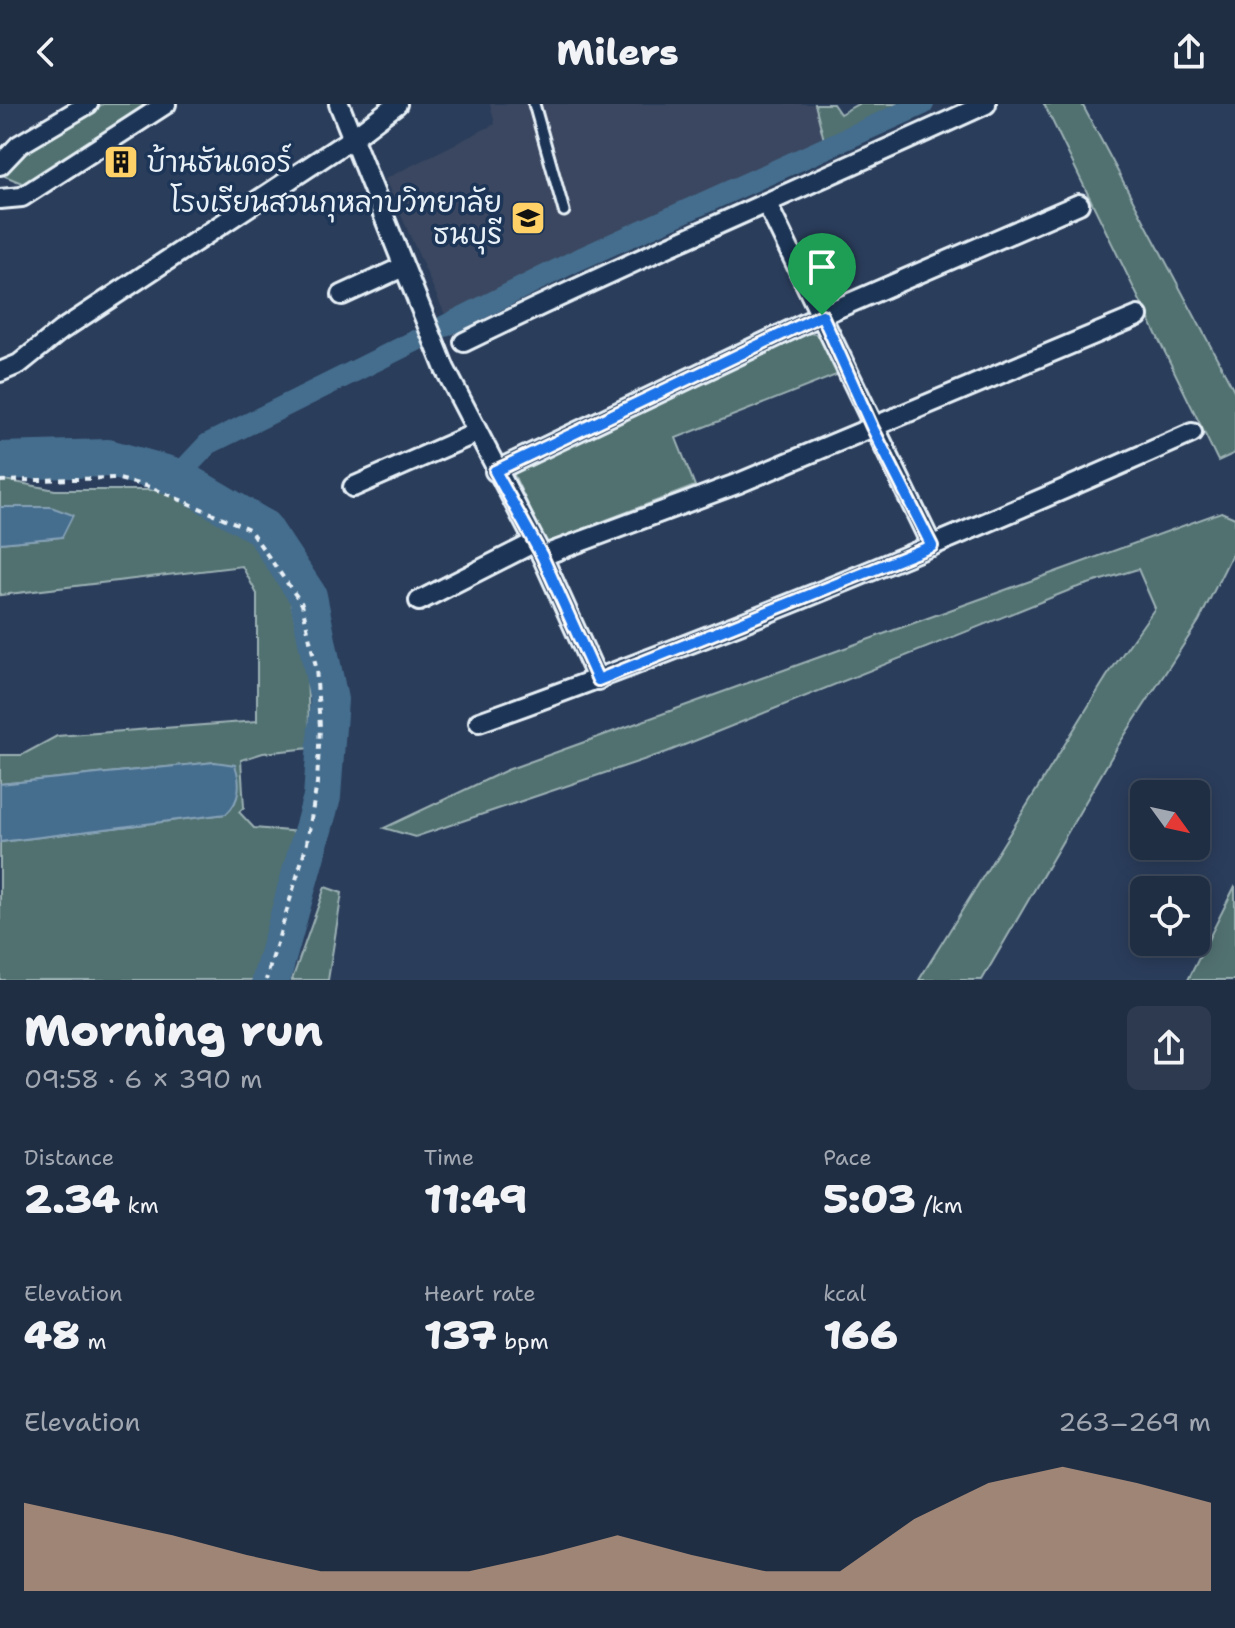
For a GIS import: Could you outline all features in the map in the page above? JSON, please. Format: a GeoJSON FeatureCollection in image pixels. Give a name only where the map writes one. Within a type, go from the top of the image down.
{"type":"FeatureCollection","features":[{"type":"Feature","properties":{"kind":"street"},"geometry":{"type":"LineString","coordinates":[[0,165],[19,145],[88,104]]}},
{"type":"Feature","properties":{"kind":"street"},"geometry":{"type":"LineString","coordinates":[[0,199],[22,197],[166,104]]}},
{"type":"Feature","properties":{"kind":"street"},"geometry":{"type":"LineString","coordinates":[[339,104],[445,369],[538,550],[598,680]]}},
{"type":"Feature","properties":{"kind":"street"},"geometry":{"type":"LineString","coordinates":[[0,372],[19,364],[60,331],[351,139],[397,104]]}},
{"type":"Feature","properties":{"kind":"street"},"geometry":{"type":"LineString","coordinates":[[464,342],[618,267],[767,204],[986,104]]}},
{"type":"Feature","properties":{"kind":"street"},"geometry":{"type":"LineString","coordinates":[[767,204],[932,546]]}},
{"type":"Feature","properties":{"kind":"street"},"geometry":{"type":"LineString","coordinates":[[495,471],[822,315],[1079,204]]}},
{"type":"Feature","properties":{"kind":"street"},"geometry":{"type":"LineString","coordinates":[[342,295],[403,267]]}},
{"type":"Feature","properties":{"kind":"street"},"geometry":{"type":"LineString","coordinates":[[419,601],[538,550],[739,483],[1138,316]]}},
{"type":"Feature","properties":{"kind":"street"},"geometry":{"type":"LineString","coordinates":[[353,487],[476,433]]}},
{"type":"Feature","properties":{"kind":"street"},"geometry":{"type":"LineString","coordinates":[[479,722],[598,680],[932,546],[1192,433]]}},
{"type":"Feature","properties":{"kind":"lane"},"geometry":{"type":"LineString","coordinates":[[534,104],[564,211]]}},
{"type":"Feature","properties":{"kind":"path"},"geometry":{"type":"LineString","coordinates":[[0,481],[115,478],[150,487],[249,529],[302,604],[316,667],[320,727],[317,783],[307,843],[266,980]]}},
{"type":"Feature","properties":{"kind":"shaded area","name":"โรงเรียนสวนกุหลาบวิทยาลัย ธนบุรี"},"geometry":{"type":"Polygon","coordinates":[[[490,104],[815,104],[825,144],[547,264],[447,319],[385,179],[495,124],[490,104]]]}},
{"type":"Feature","properties":{"kind":"shaded area"},"geometry":{"type":"Polygon","coordinates":[[[0,507],[51,507],[73,515],[62,537],[0,543],[0,507]]]}},
{"type":"Feature","properties":{"kind":"shaded area"},"geometry":{"type":"Polygon","coordinates":[[[215,762],[235,765],[237,771],[237,797],[226,814],[0,842],[0,784],[215,762]]]}},
{"type":"Feature","properties":{"kind":"green space"},"geometry":{"type":"Polygon","coordinates":[[[103,104],[152,104],[24,184],[5,176],[6,166],[103,104]]]}},
{"type":"Feature","properties":{"kind":"green space"},"geometry":{"type":"Polygon","coordinates":[[[815,104],[833,104],[840,114],[858,104],[931,104],[825,144],[815,104]]]}},
{"type":"Feature","properties":{"kind":"green space"},"geometry":{"type":"Polygon","coordinates":[[[1044,104],[1082,104],[1235,392],[1235,453],[1218,461],[1044,104]]]}},
{"type":"Feature","properties":{"kind":"green space"},"geometry":{"type":"Polygon","coordinates":[[[809,333],[821,335],[839,374],[676,438],[695,486],[546,543],[513,473],[809,333]]]}},
{"type":"Feature","properties":{"kind":"green space"},"geometry":{"type":"Polygon","coordinates":[[[0,479],[55,490],[187,490],[234,516],[289,593],[307,675],[310,748],[263,753],[241,760],[244,807],[239,812],[254,828],[300,832],[256,980],[0,980],[0,842],[226,814],[215,762],[0,784],[0,755],[22,755],[57,736],[257,721],[257,594],[242,566],[0,595],[0,543],[62,537],[51,507],[0,507],[0,479]]]}},
{"type":"Feature","properties":{"kind":"green space"},"geometry":{"type":"Polygon","coordinates":[[[1221,512],[1235,518],[1235,548],[1199,621],[1119,744],[982,980],[919,980],[1107,676],[1155,608],[1138,569],[1075,588],[667,752],[415,837],[384,828],[507,770],[1221,512]]]}},
{"type":"Feature","properties":{"kind":"green space"},"geometry":{"type":"Polygon","coordinates":[[[1235,886],[1235,980],[1188,980],[1200,956],[1210,956],[1210,936],[1235,886]]]}},
{"type":"Feature","properties":{"kind":"green space"},"geometry":{"type":"Polygon","coordinates":[[[325,887],[342,893],[328,980],[292,980],[325,887]]]}},
{"type":"Feature","properties":{"kind":"building","name":"บ้านธันเดอร์"},"geometry":{"type":"Polygon","coordinates":[[[124,153],[130,163],[117,170],[111,160],[124,153]]]}},
{"type":"Feature","properties":{"kind":"waterway"},"geometry":{"type":"LineString","coordinates":[[445,326],[575,261],[923,104]]}},
{"type":"Feature","properties":{"kind":"waterway"},"geometry":{"type":"LineString","coordinates":[[177,477],[208,444],[415,341]]}},
{"type":"Feature","properties":{"kind":"waterway"},"geometry":{"type":"LineString","coordinates":[[0,461],[108,458],[177,477],[263,528],[308,596],[329,700],[322,797],[271,980]]}},
{"type":"Feature","properties":{"kind":"place","name":"บ้านธันเดอร์"},"geometry":{"type":"Point","coordinates":[121,162]}},
{"type":"Feature","properties":{"kind":"place","name":"โรงเรียนสวนกุหลาบวิทยาลัย ธนบุรี"},"geometry":{"type":"Point","coordinates":[528,218]}},
{"type":"Feature","properties":{"kind":"route"},"geometry":{"type":"LineString","coordinates":[[822,315],[872,427],[932,546],[598,680],[542,556],[495,471],[822,315]]}}]}
